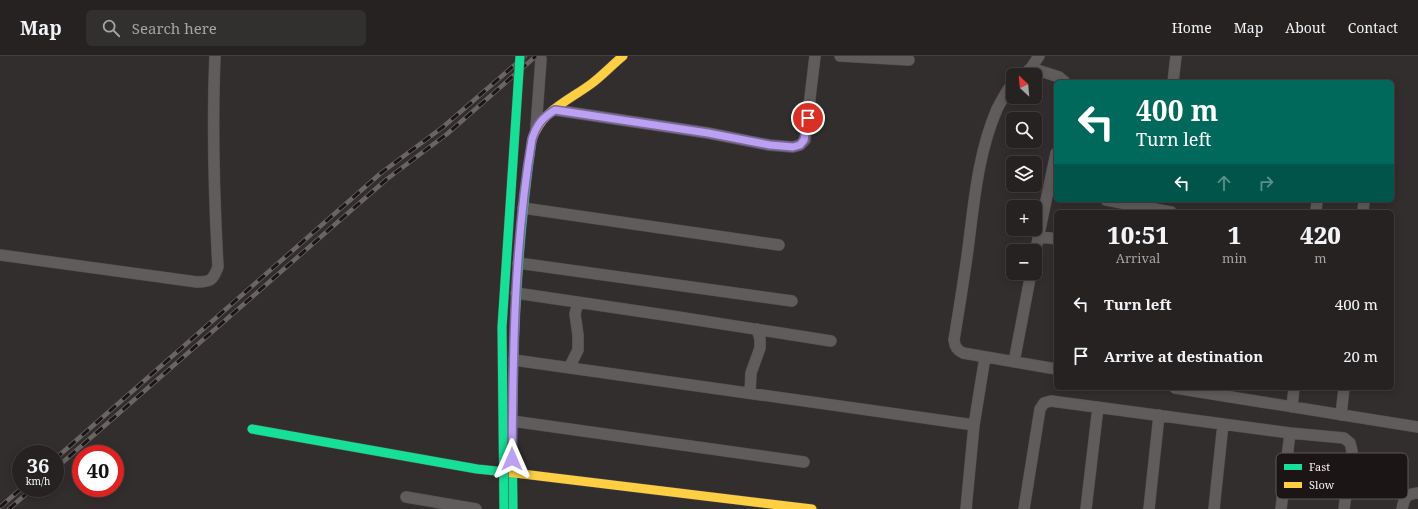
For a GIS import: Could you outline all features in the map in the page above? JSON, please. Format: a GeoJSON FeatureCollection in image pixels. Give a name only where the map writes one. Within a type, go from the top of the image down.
{"type":"FeatureCollection","features":[{"type":"Feature","properties":{"kind":"street"},"geometry":{"type":"LineString","coordinates":[[0,255],[197,282],[208,282],[214,277],[218,267],[214,203],[213,110],[215,56]]}},
{"type":"Feature","properties":{"kind":"street"},"geometry":{"type":"LineString","coordinates":[[504,509],[502,327],[520,56]]}},
{"type":"Feature","properties":{"kind":"street"},"geometry":{"type":"LineString","coordinates":[[536,128],[544,117],[591,84],[623,56]]}},
{"type":"Feature","properties":{"kind":"street"},"geometry":{"type":"LineString","coordinates":[[555,110],[708,133],[770,145],[793,147],[800,145],[804,140],[815,56]]}},
{"type":"Feature","properties":{"kind":"street"},"geometry":{"type":"LineString","coordinates":[[840,56],[909,60]]}},
{"type":"Feature","properties":{"kind":"street"},"geometry":{"type":"LineString","coordinates":[[1029,68],[1039,56]]}},
{"type":"Feature","properties":{"kind":"street"},"geometry":{"type":"LineString","coordinates":[[1173,80],[1176,56]]}},
{"type":"Feature","properties":{"kind":"street"},"geometry":{"type":"LineString","coordinates":[[513,509],[512,422],[516,293],[523,208],[531,149],[536,128],[541,59]]}},
{"type":"Feature","properties":{"kind":"street"},"geometry":{"type":"LineString","coordinates":[[1042,74],[1059,77],[1063,80]]}},
{"type":"Feature","properties":{"kind":"street"},"geometry":{"type":"LineString","coordinates":[[1006,92],[990,125],[980,163],[954,340],[955,346],[958,351],[963,354],[1054,369]]}},
{"type":"Feature","properties":{"kind":"street"},"geometry":{"type":"LineString","coordinates":[[1042,223],[1052,192],[1054,172]]}},
{"type":"Feature","properties":{"kind":"street"},"geometry":{"type":"LineString","coordinates":[[1117,202],[1160,210]]}},
{"type":"Feature","properties":{"kind":"street"},"geometry":{"type":"LineString","coordinates":[[523,208],[779,245]]}},
{"type":"Feature","properties":{"kind":"street"},"geometry":{"type":"LineString","coordinates":[[1037,244],[1038,236],[1054,239]]}},
{"type":"Feature","properties":{"kind":"street"},"geometry":{"type":"LineString","coordinates":[[518,263],[792,300]]}},
{"type":"Feature","properties":{"kind":"street"},"geometry":{"type":"LineString","coordinates":[[1014,362],[1030,280]]}},
{"type":"Feature","properties":{"kind":"street"},"geometry":{"type":"LineString","coordinates":[[516,293],[831,341]]}},
{"type":"Feature","properties":{"kind":"street"},"geometry":{"type":"LineString","coordinates":[[570,368],[578,350],[578,335],[575,314],[578,302]]}},
{"type":"Feature","properties":{"kind":"street"},"geometry":{"type":"LineString","coordinates":[[750,394],[750,373],[760,348],[760,339],[757,329]]}},
{"type":"Feature","properties":{"kind":"street"},"geometry":{"type":"LineString","coordinates":[[966,509],[974,425],[985,357]]}},
{"type":"Feature","properties":{"kind":"street"},"geometry":{"type":"LineString","coordinates":[[514,360],[974,425]]}},
{"type":"Feature","properties":{"kind":"street"},"geometry":{"type":"LineString","coordinates":[[1193,390],[1418,428]]}},
{"type":"Feature","properties":{"kind":"street"},"geometry":{"type":"LineString","coordinates":[[1292,407],[1294,390]]}},
{"type":"Feature","properties":{"kind":"street"},"geometry":{"type":"LineString","coordinates":[[1341,415],[1344,390]]}},
{"type":"Feature","properties":{"kind":"street"},"geometry":{"type":"LineString","coordinates":[[1024,509],[1040,409],[1044,403],[1051,400],[1223,424],[1344,438],[1350,444],[1352,453]]}},
{"type":"Feature","properties":{"kind":"street"},"geometry":{"type":"LineString","coordinates":[[1086,509],[1098,407]]}},
{"type":"Feature","properties":{"kind":"street"},"geometry":{"type":"LineString","coordinates":[[1149,509],[1159,415]]}},
{"type":"Feature","properties":{"kind":"street"},"geometry":{"type":"LineString","coordinates":[[512,422],[804,462]]}},
{"type":"Feature","properties":{"kind":"street"},"geometry":{"type":"LineString","coordinates":[[1214,509],[1223,424]]}},
{"type":"Feature","properties":{"kind":"street"},"geometry":{"type":"LineString","coordinates":[[252,429],[477,468],[812,509]]}},
{"type":"Feature","properties":{"kind":"street"},"geometry":{"type":"LineString","coordinates":[[1288,453],[1290,432]]}},
{"type":"Feature","properties":{"kind":"street"},"geometry":{"type":"LineString","coordinates":[[1408,495],[1418,493]]}},
{"type":"Feature","properties":{"kind":"street"},"geometry":{"type":"LineString","coordinates":[[406,497],[421,504],[476,509]]}},
{"type":"Feature","properties":{"kind":"street"},"geometry":{"type":"LineString","coordinates":[[1281,509],[1282,499]]}},
{"type":"Feature","properties":{"kind":"street"},"geometry":{"type":"LineString","coordinates":[[1344,509],[1345,499]]}},
{"type":"Feature","properties":{"kind":"street"},"geometry":{"type":"LineString","coordinates":[[1402,509],[1404,499]]}},
{"type":"Feature","properties":{"kind":"railway"},"geometry":{"type":"LineString","coordinates":[[64,451],[381,173],[443,127],[525,56]]}},
{"type":"Feature","properties":{"kind":"railway"},"geometry":{"type":"LineString","coordinates":[[64,461],[387,179],[447,134],[536,56]]}},
{"type":"Feature","properties":{"kind":"railway"},"geometry":{"type":"LineString","coordinates":[[0,507],[12,497]]}},
{"type":"Feature","properties":{"kind":"railway"},"geometry":{"type":"LineString","coordinates":[[9,509],[23,497]]}},
{"type":"Feature","properties":{"kind":"traffic: fast"},"geometry":{"type":"LineString","coordinates":[[504,509],[502,327],[520,56]]}},
{"type":"Feature","properties":{"kind":"traffic: fast"},"geometry":{"type":"LineString","coordinates":[[513,509],[513,370],[515,324],[521,232],[532,140]]}},
{"type":"Feature","properties":{"kind":"traffic: fast"},"geometry":{"type":"LineString","coordinates":[[252,429],[477,469],[506,472]]}},
{"type":"Feature","properties":{"kind":"traffic: slow"},"geometry":{"type":"LineString","coordinates":[[532,140],[536,130],[549,114],[595,81],[623,56]]}},
{"type":"Feature","properties":{"kind":"traffic: slow"},"geometry":{"type":"LineString","coordinates":[[506,472],[812,509]]}},
{"type":"Feature","properties":{"kind":"route"},"geometry":{"type":"LineString","coordinates":[[512,459],[516,293],[523,208],[532,139],[536,128],[544,117],[555,110],[708,133],[770,145],[793,147],[800,145],[804,140],[808,118]]}}]}
